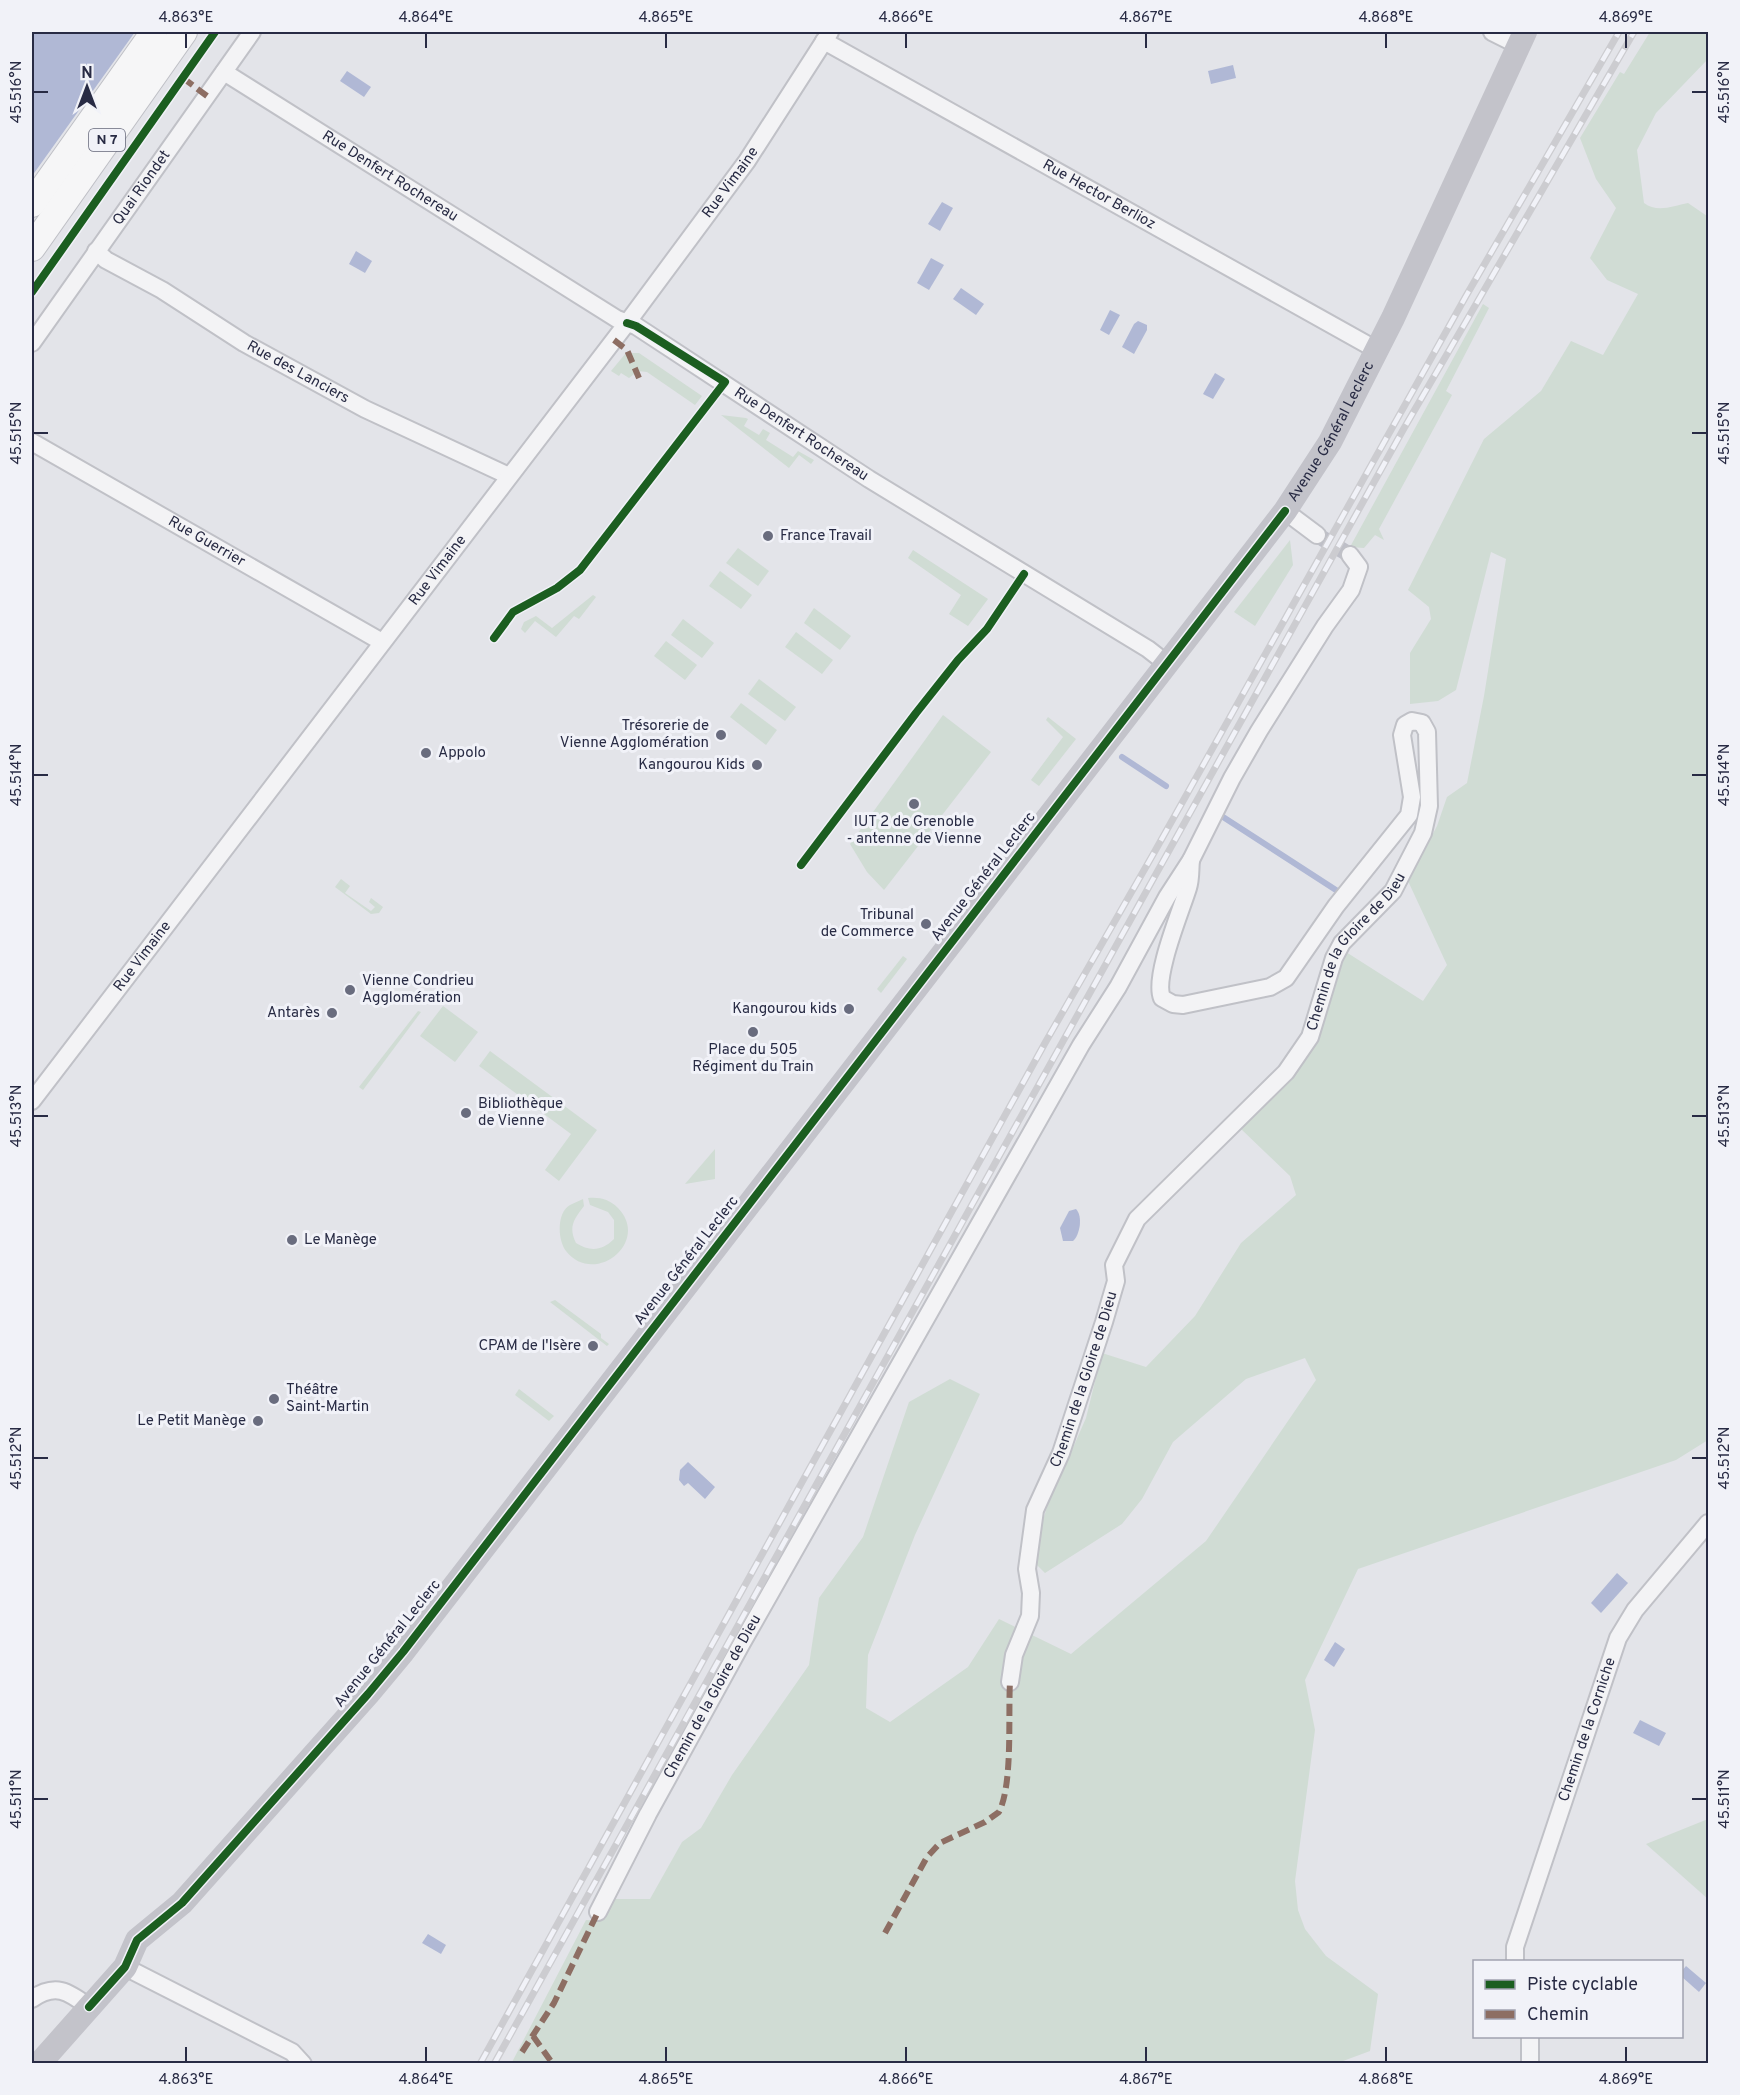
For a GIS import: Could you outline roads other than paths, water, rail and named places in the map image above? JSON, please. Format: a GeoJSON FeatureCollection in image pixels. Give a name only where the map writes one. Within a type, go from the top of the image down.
{"type":"FeatureCollection","features":[{"type":"Feature","properties":{"kind":"main road","name":"N 7"},"geometry":{"type":"LineString","coordinates":[[32,204],[154,32]]}},
{"type":"Feature","properties":{"kind":"main road","name":"N 7"},"geometry":{"type":"LineString","coordinates":[[32,248],[184,32]]}},
{"type":"Feature","properties":{"kind":"main road","name":"Avenue Général Leclerc"},"geometry":{"type":"LineString","coordinates":[[39,2064],[124,1967],[137,1940],[182,1903],[361,1702],[408,1645],[1285,511],[1329,442],[1393,318],[1522,38]]}},
{"type":"Feature","properties":{"kind":"street","name":"Quai Riondet"},"geometry":{"type":"LineString","coordinates":[[32,343],[252,32]]}},
{"type":"Feature","properties":{"kind":"street"},"geometry":{"type":"LineString","coordinates":[[1492,32],[1522,38]]}},
{"type":"Feature","properties":{"kind":"street","name":"Rue Vimaine"},"geometry":{"type":"LineString","coordinates":[[32,1101],[627,323],[747,161],[827,36]]}},
{"type":"Feature","properties":{"kind":"street","name":"Rue Hector Berlioz"},"geometry":{"type":"LineString","coordinates":[[827,36],[1375,349]]}},
{"type":"Feature","properties":{"kind":"street","name":"Rue Denfert Rochereau"},"geometry":{"type":"LineString","coordinates":[[224,72],[627,323],[636,326],[869,478],[1148,649],[1166,663]]}},
{"type":"Feature","properties":{"kind":"street","name":"Rue des Lanciers"},"geometry":{"type":"LineString","coordinates":[[96,251],[106,260],[162,290],[244,343],[365,409],[509,476]]}},
{"type":"Feature","properties":{"kind":"street","name":"Rue Guerrier"},"geometry":{"type":"LineString","coordinates":[[32,442],[382,642]]}},
{"type":"Feature","properties":{"kind":"street"},"geometry":{"type":"LineString","coordinates":[[1285,511],[1317,535]]}},
{"type":"Feature","properties":{"kind":"street","name":"Chemin de la Gloire de Dieu"},"geometry":{"type":"LineString","coordinates":[[598,1912],[648,1814],[742,1643],[1081,1045],[1119,987],[1167,897],[1191,860],[1215,810],[1259,730],[1354,584],[1359,567],[1350,555]]}},
{"type":"Feature","properties":{"kind":"street","name":"Chemin de la Gloire de Dieu"},"geometry":{"type":"LineString","coordinates":[[1010,1682],[1014,1655],[1030,1616],[1031,1593],[1027,1569],[1035,1510],[1061,1453],[1104,1322],[1116,1281],[1114,1265],[1137,1218],[1286,1072],[1310,1037],[1334,958],[1342,943],[1393,891],[1423,833],[1429,806],[1427,732],[1422,723],[1412,721],[1405,725],[1402,735],[1412,797],[1409,815],[1336,906],[1286,978],[1270,987],[1183,1005],[1173,1004],[1162,998],[1160,985],[1173,929],[1190,885],[1191,860]]}},
{"type":"Feature","properties":{"kind":"street","name":"Chemin de la Corniche"},"geometry":{"type":"LineString","coordinates":[[1515,1960],[1515,1947],[1618,1638],[1635,1610],[1708,1523]]}},
{"type":"Feature","properties":{"kind":"street"},"geometry":{"type":"LineString","coordinates":[[124,1967],[292,2052],[303,2064]]}},
{"type":"Feature","properties":{"kind":"street"},"geometry":{"type":"LineString","coordinates":[[32,1999],[43,1991],[61,1990],[88,2007]]}},
{"type":"Feature","properties":{"kind":"street"},"geometry":{"type":"LineString","coordinates":[[1530,2038],[1530,2064]]}},
{"type":"Feature","properties":{"kind":"water"},"geometry":{"type":"Polygon","coordinates":[[[32,32],[135,32],[32,176],[32,32]]]}},
{"type":"Feature","properties":{"kind":"water"},"geometry":{"type":"Polygon","coordinates":[[[1233,65],[1236,78],[1211,84],[1208,71],[1233,65]]]}},
{"type":"Feature","properties":{"kind":"water"},"geometry":{"type":"Polygon","coordinates":[[[347,71],[371,87],[364,97],[340,81],[347,71]]]}},
{"type":"Feature","properties":{"kind":"water"},"geometry":{"type":"Polygon","coordinates":[[[942,202],[953,208],[940,231],[928,224],[942,202]]]}},
{"type":"Feature","properties":{"kind":"water"},"geometry":{"type":"Polygon","coordinates":[[[356,251],[372,261],[365,273],[349,264],[356,251]]]}},
{"type":"Feature","properties":{"kind":"water"},"geometry":{"type":"Polygon","coordinates":[[[931,258],[944,265],[929,290],[917,283],[931,258]]]}},
{"type":"Feature","properties":{"kind":"water"},"geometry":{"type":"Polygon","coordinates":[[[961,288],[984,304],[976,315],[953,299],[961,288]]]}},
{"type":"Feature","properties":{"kind":"water"},"geometry":{"type":"Polygon","coordinates":[[[1110,310],[1120,315],[1109,335],[1100,330],[1110,310]]]}},
{"type":"Feature","properties":{"kind":"water"},"geometry":{"type":"Polygon","coordinates":[[[1138,321],[1147,325],[1147,330],[1134,354],[1122,347],[1134,324],[1138,321]]]}},
{"type":"Feature","properties":{"kind":"water"},"geometry":{"type":"Polygon","coordinates":[[[1215,373],[1225,379],[1213,399],[1203,394],[1215,373]]]}},
{"type":"Feature","properties":{"kind":"water"},"geometry":{"type":"Polygon","coordinates":[[[1076,1209],[1080,1221],[1077,1234],[1073,1241],[1063,1241],[1060,1228],[1069,1211],[1076,1209]]]}},
{"type":"Feature","properties":{"kind":"water"},"geometry":{"type":"Polygon","coordinates":[[[688,1462],[715,1487],[705,1499],[688,1483],[684,1486],[679,1480],[680,1470],[688,1462]]]}},
{"type":"Feature","properties":{"kind":"water"},"geometry":{"type":"Polygon","coordinates":[[[1617,1573],[1628,1583],[1601,1613],[1591,1603],[1617,1573]]]}},
{"type":"Feature","properties":{"kind":"water"},"geometry":{"type":"Polygon","coordinates":[[[1335,1642],[1345,1649],[1334,1667],[1324,1660],[1335,1642]]]}},
{"type":"Feature","properties":{"kind":"water"},"geometry":{"type":"Polygon","coordinates":[[[1640,1720],[1666,1733],[1659,1746],[1633,1733],[1640,1720]]]}},
{"type":"Feature","properties":{"kind":"water"},"geometry":{"type":"Polygon","coordinates":[[[428,1934],[446,1945],[441,1954],[422,1943],[428,1934]]]}},
{"type":"Feature","properties":{"kind":"water"},"geometry":{"type":"Polygon","coordinates":[[[1686,1966],[1706,1983],[1699,1992],[1683,1978],[1683,1970],[1686,1966]]]}},
{"type":"Feature","properties":{"kind":"waterway"},"geometry":{"type":"LineString","coordinates":[[1122,757],[1166,786]]}},
{"type":"Feature","properties":{"kind":"waterway"},"geometry":{"type":"LineString","coordinates":[[1220,815],[1339,892]]}},
{"type":"Feature","properties":{"kind":"tunnel"},"geometry":{"type":"LineString","coordinates":[[1317,535],[1350,555]]}},
{"type":"Feature","properties":{"kind":"railway"},"geometry":{"type":"LineString","coordinates":[[480,2064],[1045,1043],[1466,296],[1619,32]]}},
{"type":"Feature","properties":{"kind":"railway"},"geometry":{"type":"LineString","coordinates":[[494,2064],[1403,430],[1634,32]]}},
{"type":"Feature","properties":{"kind":"place","name":"France Travail"},"geometry":{"type":"Point","coordinates":[768,536]}},
{"type":"Feature","properties":{"kind":"place","name":"Trésorerie de Vienne Agglomération"},"geometry":{"type":"Point","coordinates":[721,735]}},
{"type":"Feature","properties":{"kind":"place","name":"Appolo"},"geometry":{"type":"Point","coordinates":[426,753]}},
{"type":"Feature","properties":{"kind":"place","name":"Kangourou Kids"},"geometry":{"type":"Point","coordinates":[757,765]}},
{"type":"Feature","properties":{"kind":"place","name":"IUT 2 de Grenoble - antenne de Vienne"},"geometry":{"type":"Point","coordinates":[914,804]}},
{"type":"Feature","properties":{"kind":"place","name":"Tribunal de Commerce"},"geometry":{"type":"Point","coordinates":[926,924]}},
{"type":"Feature","properties":{"kind":"place","name":"Vienne Condrieu Agglomération"},"geometry":{"type":"Point","coordinates":[350,990]}},
{"type":"Feature","properties":{"kind":"place","name":"Kangourou kids"},"geometry":{"type":"Point","coordinates":[849,1009]}},
{"type":"Feature","properties":{"kind":"place","name":"Antarès"},"geometry":{"type":"Point","coordinates":[332,1013]}},
{"type":"Feature","properties":{"kind":"place","name":"Place du 505 Régiment du Train"},"geometry":{"type":"Point","coordinates":[753,1032]}},
{"type":"Feature","properties":{"kind":"place","name":"Bibliothèque de Vienne"},"geometry":{"type":"Point","coordinates":[466,1113]}},
{"type":"Feature","properties":{"kind":"place","name":"Le Manège"},"geometry":{"type":"Point","coordinates":[292,1240]}},
{"type":"Feature","properties":{"kind":"place","name":"CPAM de l'Isère"},"geometry":{"type":"Point","coordinates":[593,1346]}},
{"type":"Feature","properties":{"kind":"place","name":"Théâtre Saint-Martin"},"geometry":{"type":"Point","coordinates":[274,1399]}},
{"type":"Feature","properties":{"kind":"place","name":"Le Petit Manège"},"geometry":{"type":"Point","coordinates":[258,1421]}}]}
